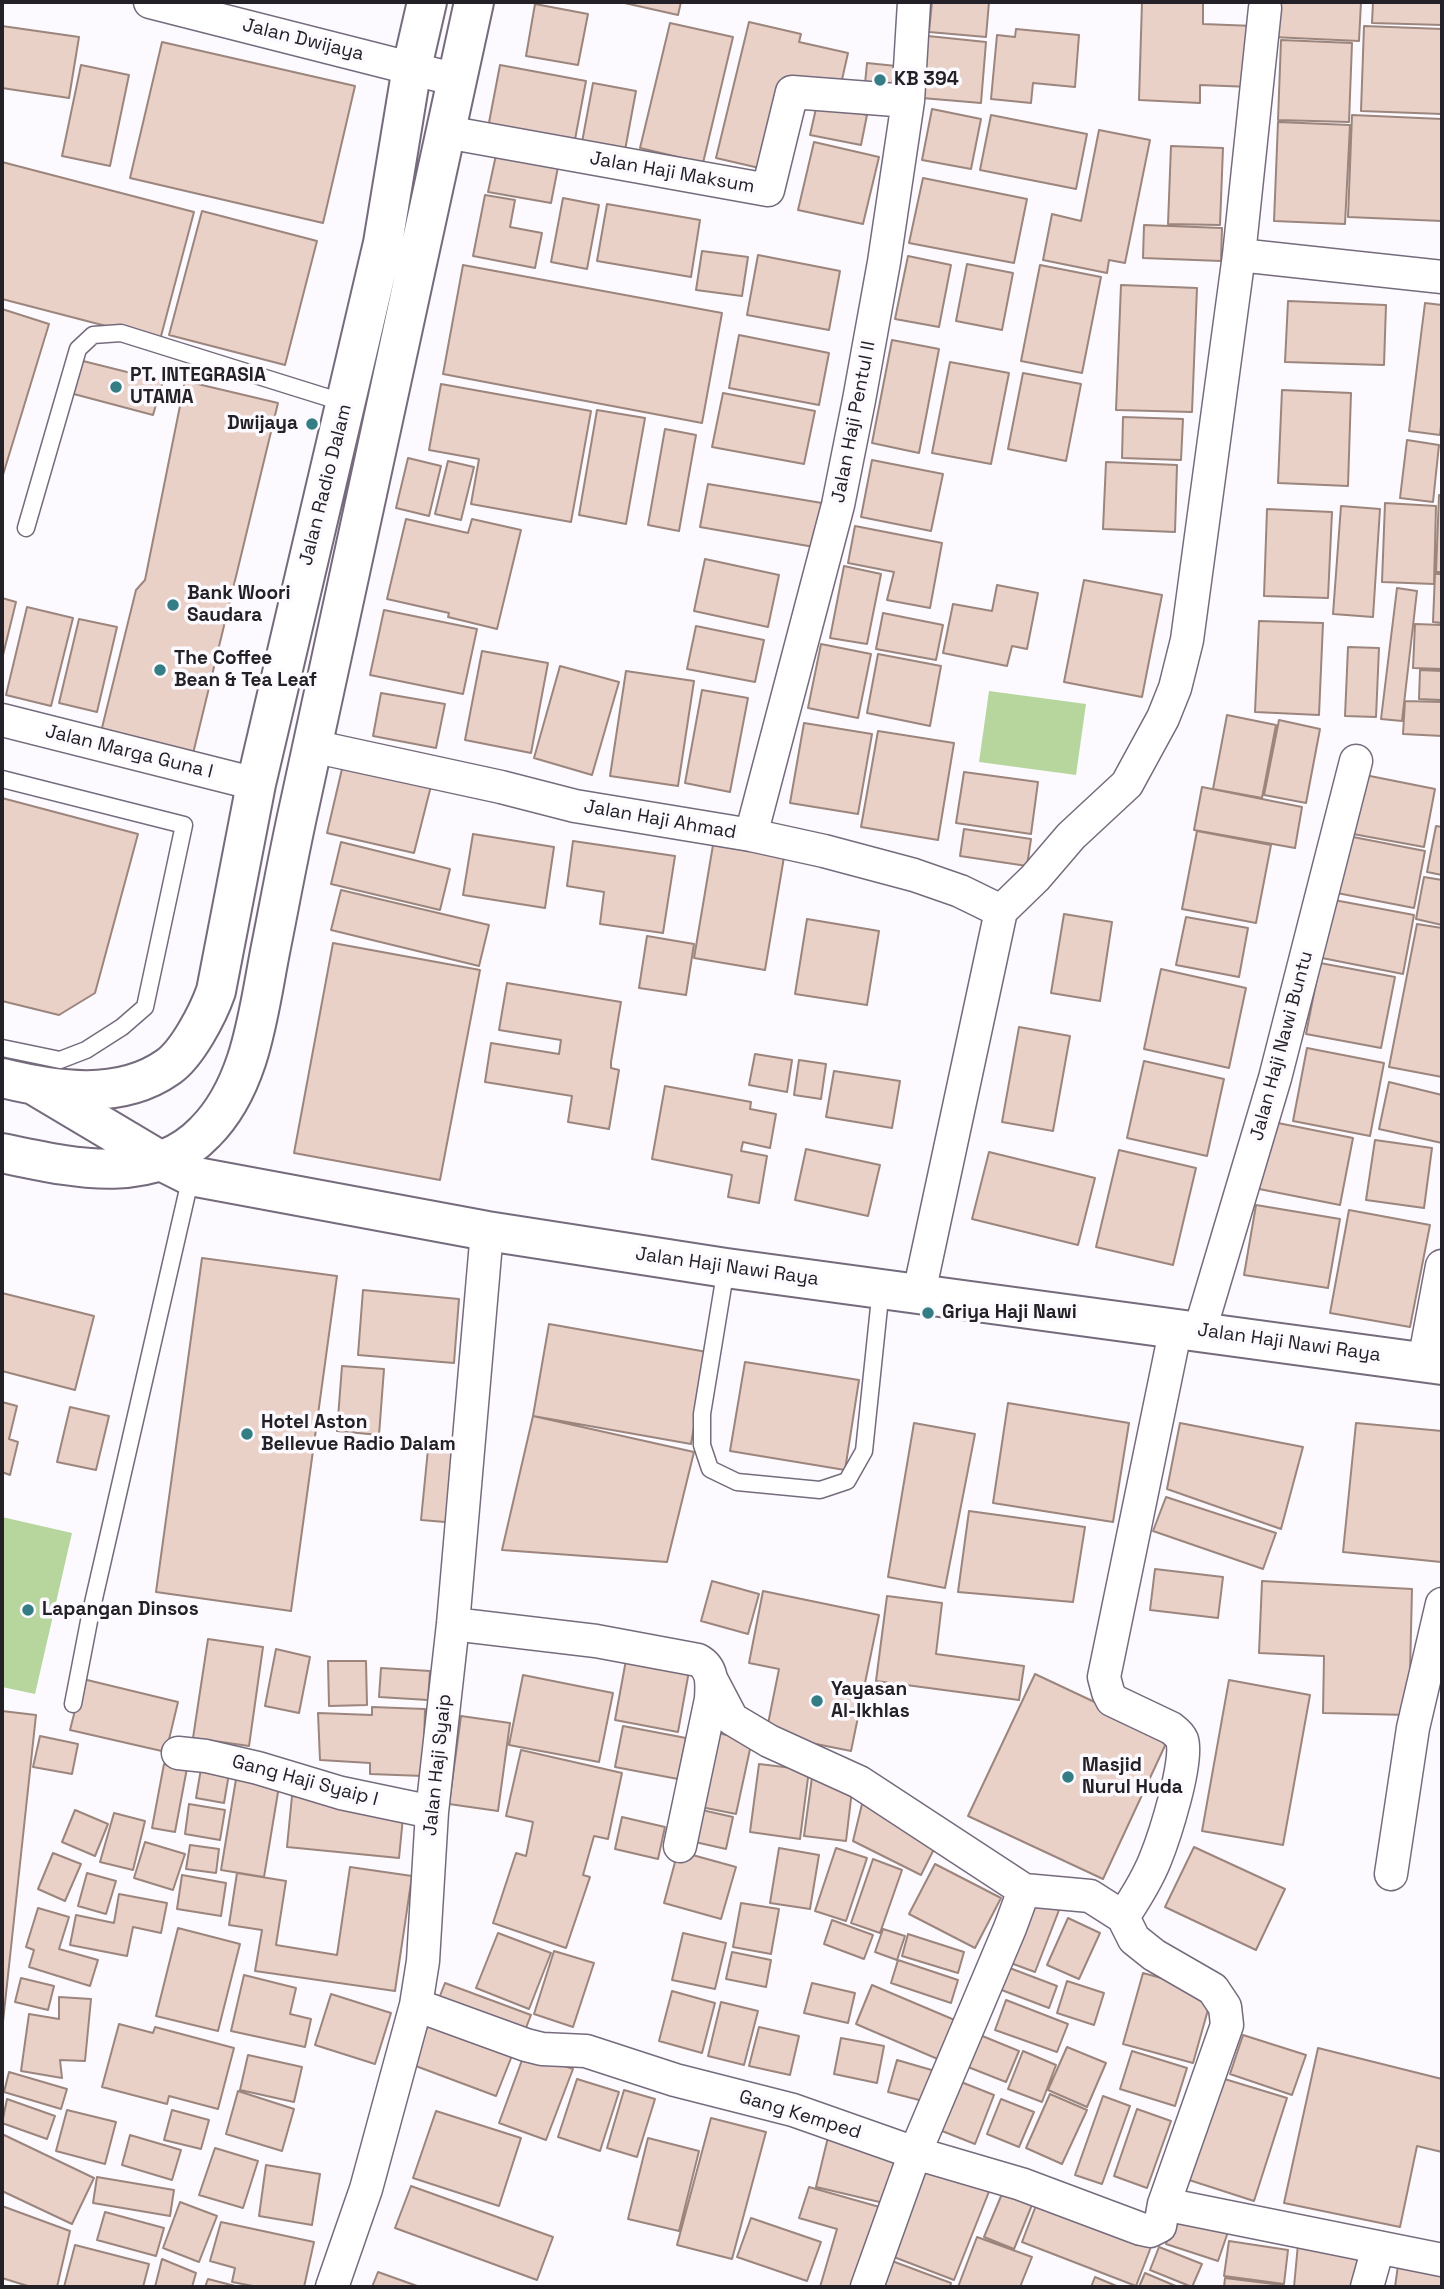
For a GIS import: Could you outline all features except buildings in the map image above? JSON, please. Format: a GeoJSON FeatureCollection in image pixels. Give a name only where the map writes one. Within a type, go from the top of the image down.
{"type":"FeatureCollection","features":[{"type":"Feature","properties":{"kind":"main road","name":"Jalan Radio Dalam"},"geometry":{"type":"LineString","coordinates":[[19,1083],[93,1091],[138,1082],[169,1066],[197,1032],[208,1013],[216,991],[256,784],[383,243],[412,67],[427,2]]}},
{"type":"Feature","properties":{"kind":"main road","name":"Jalan Radio Dalam"},"geometry":{"type":"LineString","coordinates":[[177,1169],[185,1150],[227,1106],[243,1073],[474,2]]}},
{"type":"Feature","properties":{"kind":"main road","name":"Jalan Haji Nawi Raya"},"geometry":{"type":"LineString","coordinates":[[19,1083],[177,1169],[487,1231],[726,1268],[1433,1363]]}},
{"type":"Feature","properties":{"kind":"main road"},"geometry":{"type":"LineString","coordinates":[[2,1153],[104,1170],[177,1169]]}},
{"type":"Feature","properties":{"kind":"street","name":"Jalan Dwijaya"},"geometry":{"type":"LineString","coordinates":[[150,2],[457,80]]}},
{"type":"Feature","properties":{"kind":"street","name":"Jalan Haji Pentul II"},"geometry":{"type":"LineString","coordinates":[[751,835],[838,505],[884,262],[908,102],[914,2]]}},
{"type":"Feature","properties":{"kind":"street"},"geometry":{"type":"LineString","coordinates":[[919,1293],[1001,911],[1035,878],[1071,836],[1127,784],[1150,745],[1175,688],[1187,640],[1239,255],[1265,8]]}},
{"type":"Feature","properties":{"kind":"street","name":"Jalan Haji Maksum"},"geometry":{"type":"LineString","coordinates":[[446,132],[768,190],[792,92],[908,102]]}},
{"type":"Feature","properties":{"kind":"street"},"geometry":{"type":"LineString","coordinates":[[1239,255],[1442,277]]}},
{"type":"Feature","properties":{"kind":"street","name":"Jalan Marga Guna I"},"geometry":{"type":"LineString","coordinates":[[2,720],[256,784]]}},
{"type":"Feature","properties":{"kind":"street","name":"Jalan Haji Ahmad"},"geometry":{"type":"LineString","coordinates":[[312,746],[575,806],[751,835],[824,851],[914,875],[960,891],[1001,911]]}},
{"type":"Feature","properties":{"kind":"street","name":"Jalan Haji Nawi Buntu"},"geometry":{"type":"LineString","coordinates":[[1123,1917],[1155,1861],[1183,1759],[1182,1740],[1171,1728],[1112,1700],[1104,1677],[1188,1329],[1275,1078],[1356,761]]}},
{"type":"Feature","properties":{"kind":"street","name":"Jalan Haji Syaip"},"geometry":{"type":"LineString","coordinates":[[332,2287],[366,2189],[416,2005],[423,1961],[432,1812],[453,1624],[487,1231]]}},
{"type":"Feature","properties":{"kind":"street"},"geometry":{"type":"LineString","coordinates":[[1433,1363],[1442,1266]]}},
{"type":"Feature","properties":{"kind":"street"},"geometry":{"type":"LineString","coordinates":[[1391,1874],[1413,1728],[1442,1604]]}},
{"type":"Feature","properties":{"kind":"street"},"geometry":{"type":"LineString","coordinates":[[453,1624],[596,1641],[698,1660],[705,1664],[732,1719],[769,1741],[859,1782],[1024,1891],[1090,1896],[1123,1917],[1134,1939],[1154,1955],[1213,1989],[1226,2007],[1227,2025],[1164,2204],[1442,2260]]}},
{"type":"Feature","properties":{"kind":"street"},"geometry":{"type":"LineString","coordinates":[[680,1846],[708,1717],[711,1677]]}},
{"type":"Feature","properties":{"kind":"street","name":"Gang Haji Syaip I"},"geometry":{"type":"LineString","coordinates":[[178,1753],[206,1756],[258,1768],[341,1793],[432,1812]]}},
{"type":"Feature","properties":{"kind":"street"},"geometry":{"type":"LineString","coordinates":[[867,2287],[915,2153],[1024,1891]]}},
{"type":"Feature","properties":{"kind":"street","name":"Gang Kemped"},"geometry":{"type":"LineString","coordinates":[[416,2005],[526,2045],[542,2049],[586,2051],[675,2080],[793,2110],[915,2153],[1021,2184],[1141,2230],[1150,2231],[1160,2226],[1164,2204]]}},
{"type":"Feature","properties":{"kind":"street"},"geometry":{"type":"LineString","coordinates":[[1367,2287],[1378,2248]]}},
{"type":"Feature","properties":{"kind":"lane"},"geometry":{"type":"LineString","coordinates":[[26,528],[78,349],[93,335],[121,333],[346,404]]}},
{"type":"Feature","properties":{"kind":"lane"},"geometry":{"type":"LineString","coordinates":[[2,779],[184,825],[145,1007],[122,1027],[86,1050],[60,1060],[2,1048]]}},
{"type":"Feature","properties":{"kind":"lane"},"geometry":{"type":"LineString","coordinates":[[73,1704],[177,1169]]}},
{"type":"Feature","properties":{"kind":"lane"},"geometry":{"type":"LineString","coordinates":[[726,1268],[702,1414],[702,1445],[710,1469],[737,1482],[820,1490],[846,1481],[864,1451],[881,1288]]}},
{"type":"Feature","properties":{"kind":"green space"},"geometry":{"type":"Polygon","coordinates":[[[989,691],[1086,704],[1076,775],[979,762],[989,691]]]}},
{"type":"Feature","properties":{"kind":"green space","name":"Lapangan Dinsos"},"geometry":{"type":"Polygon","coordinates":[[[2,1517],[72,1533],[35,1694],[2,1687],[2,1517]]]}},
{"type":"Feature","properties":{"kind":"place","name":"KB 394"},"geometry":{"type":"Point","coordinates":[880,80]}},
{"type":"Feature","properties":{"kind":"place","name":"PT. INTEGRASIA UTAMA"},"geometry":{"type":"Point","coordinates":[116,387]}},
{"type":"Feature","properties":{"kind":"place","name":"Dwijaya"},"geometry":{"type":"Point","coordinates":[312,424]}},
{"type":"Feature","properties":{"kind":"place","name":"Bank Woori Saudara"},"geometry":{"type":"Point","coordinates":[173,605]}},
{"type":"Feature","properties":{"kind":"place","name":"The Coffee Bean & Tea Leaf"},"geometry":{"type":"Point","coordinates":[160,670]}},
{"type":"Feature","properties":{"kind":"place","name":"Griya Haji Nawi"},"geometry":{"type":"Point","coordinates":[928,1313]}},
{"type":"Feature","properties":{"kind":"place","name":"Hotel Aston Bellevue Radio Dalam"},"geometry":{"type":"Point","coordinates":[247,1434]}},
{"type":"Feature","properties":{"kind":"place","name":"Lapangan Dinsos"},"geometry":{"type":"Point","coordinates":[28,1610]}},
{"type":"Feature","properties":{"kind":"place","name":"Yayasan Al-Ikhlas"},"geometry":{"type":"Point","coordinates":[817,1701]}},
{"type":"Feature","properties":{"kind":"place","name":"Masjid Nurul Huda"},"geometry":{"type":"Point","coordinates":[1068,1777]}}]}
